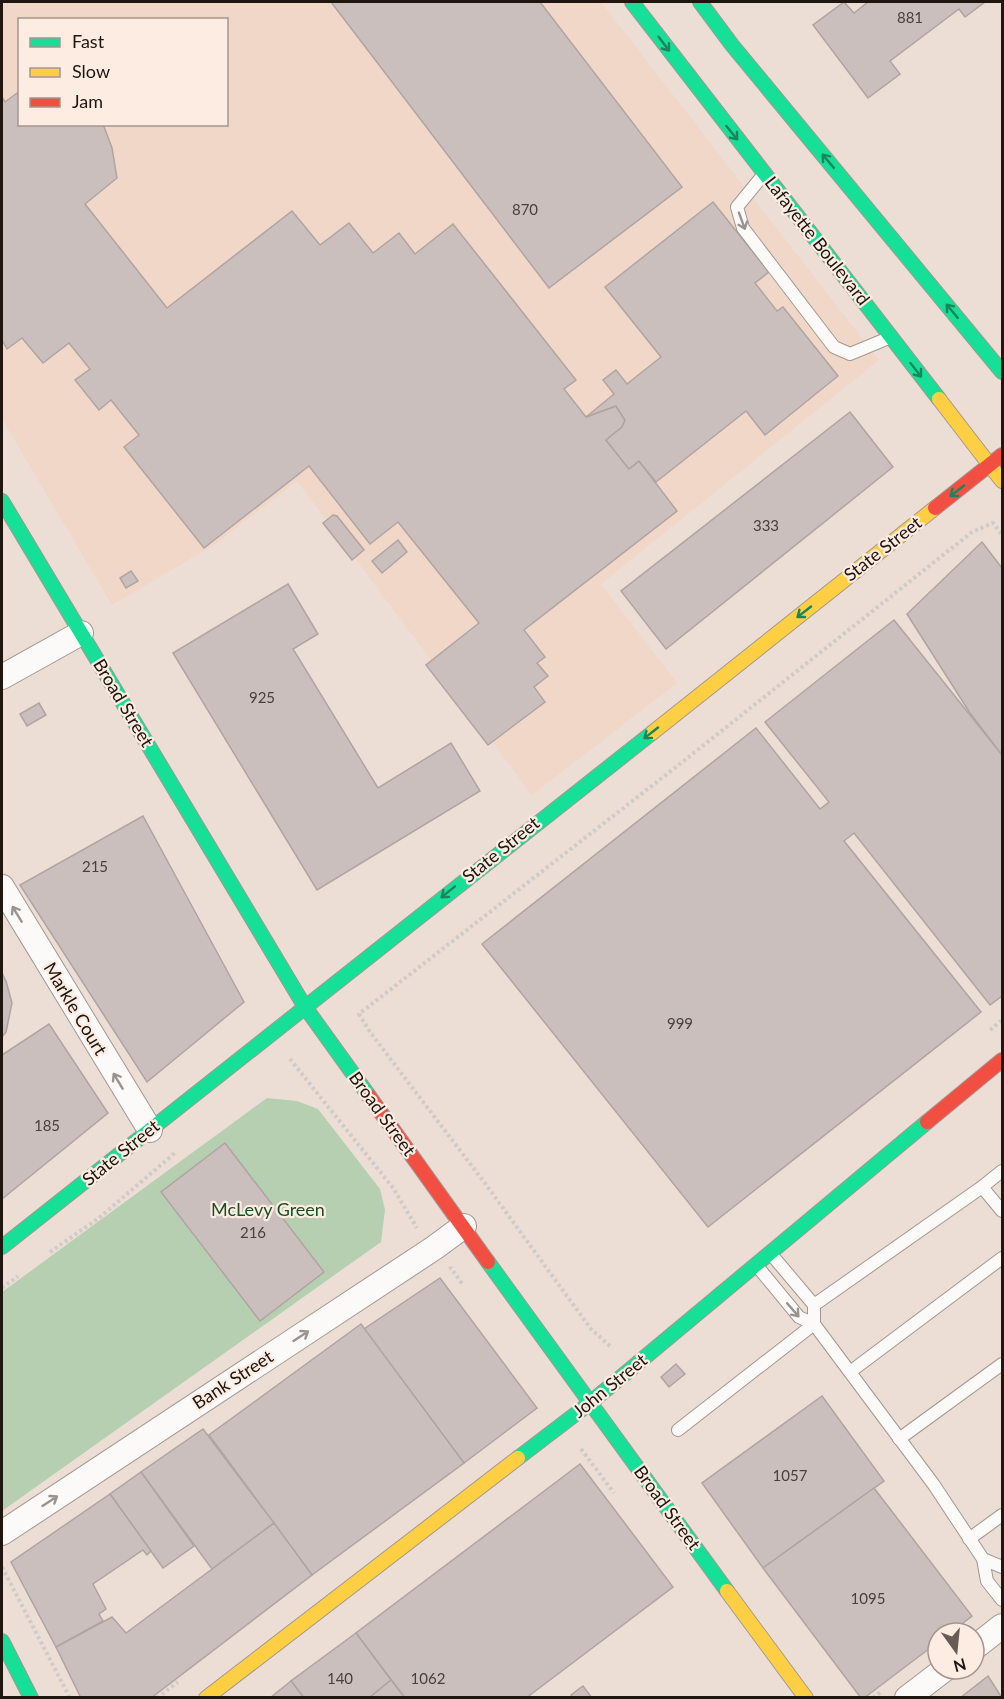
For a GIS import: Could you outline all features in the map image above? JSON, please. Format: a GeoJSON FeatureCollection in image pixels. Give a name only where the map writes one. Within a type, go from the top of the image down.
{"type":"FeatureCollection","features":[{"type":"Feature","properties":{"kind":"street","name":"Lafayette Boulevard"},"geometry":{"type":"LineString","coordinates":[[632,2],[1002,481]]}},
{"type":"Feature","properties":{"kind":"street"},"geometry":{"type":"LineString","coordinates":[[700,2],[732,45],[1002,372]]}},
{"type":"Feature","properties":{"kind":"street"},"geometry":{"type":"LineString","coordinates":[[719,58],[732,45]]}},
{"type":"Feature","properties":{"kind":"street"},"geometry":{"type":"LineString","coordinates":[[696,87],[707,72]]}},
{"type":"Feature","properties":{"kind":"street","name":"State Street"},"geometry":{"type":"LineString","coordinates":[[2,1247],[1002,454]]}},
{"type":"Feature","properties":{"kind":"street","name":"Broad Street"},"geometry":{"type":"LineString","coordinates":[[2,501],[305,1007],[806,1698]]}},
{"type":"Feature","properties":{"kind":"street"},"geometry":{"type":"LineString","coordinates":[[2,677],[81,633]]}},
{"type":"Feature","properties":{"kind":"street","name":"Markle Court"},"geometry":{"type":"LineString","coordinates":[[2,887],[150,1130]]}},
{"type":"Feature","properties":{"kind":"street","name":"John Street"},"geometry":{"type":"LineString","coordinates":[[206,1698],[590,1403],[1002,1060]]}},
{"type":"Feature","properties":{"kind":"street","name":"Bank Street"},"geometry":{"type":"LineString","coordinates":[[2,1533],[464,1226]]}},
{"type":"Feature","properties":{"kind":"street"},"geometry":{"type":"LineString","coordinates":[[986,1639],[1002,1626]]}},
{"type":"Feature","properties":{"kind":"street"},"geometry":{"type":"LineString","coordinates":[[2,1641],[31,1698]]}},
{"type":"Feature","properties":{"kind":"street"},"geometry":{"type":"LineString","coordinates":[[907,1698],[929,1681]]}},
{"type":"Feature","properties":{"kind":"lane"},"geometry":{"type":"LineString","coordinates":[[765,173],[737,207],[743,228],[834,347],[850,354],[891,337]]}},
{"type":"Feature","properties":{"kind":"lane"},"geometry":{"type":"LineString","coordinates":[[814,1305],[1002,1171]]}},
{"type":"Feature","properties":{"kind":"lane"},"geometry":{"type":"LineString","coordinates":[[982,1187],[1002,1211]]}},
{"type":"Feature","properties":{"kind":"lane"},"geometry":{"type":"LineString","coordinates":[[770,1253],[814,1305],[814,1324]]}},
{"type":"Feature","properties":{"kind":"lane"},"geometry":{"type":"LineString","coordinates":[[850,1372],[1002,1257]]}},
{"type":"Feature","properties":{"kind":"lane"},"geometry":{"type":"LineString","coordinates":[[756,1265],[799,1317],[814,1324],[934,1485],[983,1559],[987,1581],[1002,1600]]}},
{"type":"Feature","properties":{"kind":"lane"},"geometry":{"type":"LineString","coordinates":[[678,1430],[814,1324]]}},
{"type":"Feature","properties":{"kind":"lane"},"geometry":{"type":"LineString","coordinates":[[899,1439],[1002,1364]]}},
{"type":"Feature","properties":{"kind":"lane"},"geometry":{"type":"LineString","coordinates":[[969,1539],[1002,1515]]}},
{"type":"Feature","properties":{"kind":"lane"},"geometry":{"type":"LineString","coordinates":[[983,1559],[1002,1567]]}},
{"type":"Feature","properties":{"kind":"path"},"geometry":{"type":"LineString","coordinates":[[613,1348],[591,1329],[370,1032],[359,1014],[685,760],[972,532],[993,522],[1002,535]]}},
{"type":"Feature","properties":{"kind":"path"},"geometry":{"type":"LineString","coordinates":[[280,1065],[289,1058],[393,1188],[417,1230]]}},
{"type":"Feature","properties":{"kind":"path"},"geometry":{"type":"LineString","coordinates":[[71,1236],[99,1218],[180,1149]]}},
{"type":"Feature","properties":{"kind":"path"},"geometry":{"type":"LineString","coordinates":[[2,1567],[70,1698]]}},
{"type":"Feature","properties":{"kind":"shaded area"},"geometry":{"type":"Polygon","coordinates":[[[2,2],[601,2],[879,360],[601,584],[677,683],[532,795],[297,481],[214,545],[112,605],[2,419],[2,2]]]}},
{"type":"Feature","properties":{"kind":"green space","name":"McLevy Green"},"geometry":{"type":"Polygon","coordinates":[[[267,1098],[297,1101],[318,1109],[380,1189],[385,1210],[381,1242],[2,1511],[2,1292],[267,1098]]]}},
{"type":"Feature","properties":{"kind":"building"},"geometry":{"type":"Polygon","coordinates":[[[331,2],[540,2],[682,187],[549,288],[331,2]]]}},
{"type":"Feature","properties":{"kind":"building"},"geometry":{"type":"Polygon","coordinates":[[[844,2],[854,13],[868,2],[985,2],[965,17],[959,9],[890,61],[900,74],[868,98],[813,25],[844,2]]]}},
{"type":"Feature","properties":{"kind":"building"},"geometry":{"type":"Polygon","coordinates":[[[18,92],[18,126],[104,126],[112,148],[117,178],[85,204],[167,308],[292,211],[320,245],[349,223],[373,253],[399,233],[415,254],[453,224],[576,380],[564,389],[586,417],[616,406],[625,420],[622,427],[606,440],[629,469],[639,461],[677,511],[524,630],[545,657],[537,663],[548,676],[534,687],[545,702],[488,745],[426,665],[479,623],[398,522],[370,544],[309,466],[204,548],[124,447],[139,435],[111,400],[99,410],[75,380],[90,369],[69,343],[43,363],[22,338],[7,349],[2,340],[2,97],[5,102],[18,92]]]}},
{"type":"Feature","properties":{"kind":"building"},"geometry":{"type":"Polygon","coordinates":[[[713,202],[769,272],[755,283],[777,311],[783,307],[838,376],[765,435],[746,411],[656,482],[639,461],[629,469],[606,440],[622,427],[625,420],[616,406],[586,417],[614,394],[603,380],[616,370],[627,384],[661,357],[605,287],[713,202]]]}},
{"type":"Feature","properties":{"kind":"building"},"geometry":{"type":"Polygon","coordinates":[[[850,412],[893,467],[666,649],[621,591],[850,412]]]}},
{"type":"Feature","properties":{"kind":"building"},"geometry":{"type":"Polygon","coordinates":[[[333,515],[337,516],[364,550],[352,560],[323,523],[333,515]]]}},
{"type":"Feature","properties":{"kind":"building"},"geometry":{"type":"Polygon","coordinates":[[[398,540],[407,552],[382,573],[372,561],[398,540]]]}},
{"type":"Feature","properties":{"kind":"building"},"geometry":{"type":"Polygon","coordinates":[[[982,542],[1002,568],[1002,755],[970,713],[907,614],[982,542]]]}},
{"type":"Feature","properties":{"kind":"building"},"geometry":{"type":"Polygon","coordinates":[[[131,571],[138,581],[126,588],[120,578],[131,571]]]}},
{"type":"Feature","properties":{"kind":"building"},"geometry":{"type":"Polygon","coordinates":[[[288,584],[318,634],[293,649],[378,788],[451,743],[480,791],[317,890],[173,653],[288,584]]]}},
{"type":"Feature","properties":{"kind":"building"},"geometry":{"type":"Polygon","coordinates":[[[894,620],[1002,755],[1002,996],[990,1005],[854,833],[844,841],[981,1012],[708,1227],[482,944],[756,728],[820,809],[829,802],[765,722],[894,620]]]}},
{"type":"Feature","properties":{"kind":"building"},"geometry":{"type":"Polygon","coordinates":[[[39,703],[46,715],[27,726],[20,714],[39,703]]]}},
{"type":"Feature","properties":{"kind":"building"},"geometry":{"type":"Polygon","coordinates":[[[143,816],[244,1002],[147,1082],[20,885],[143,816]]]}},
{"type":"Feature","properties":{"kind":"building"},"geometry":{"type":"Polygon","coordinates":[[[2,973],[12,1003],[6,1032],[2,1037],[2,973]]]}},
{"type":"Feature","properties":{"kind":"building"},"geometry":{"type":"Polygon","coordinates":[[[49,1024],[108,1113],[2,1199],[2,1055],[49,1024]]]}},
{"type":"Feature","properties":{"kind":"building"},"geometry":{"type":"Polygon","coordinates":[[[225,1143],[324,1272],[260,1321],[161,1192],[225,1143]]]}},
{"type":"Feature","properties":{"kind":"building"},"geometry":{"type":"Polygon","coordinates":[[[440,1278],[537,1408],[464,1463],[364,1329],[440,1278]]]}},
{"type":"Feature","properties":{"kind":"building"},"geometry":{"type":"Polygon","coordinates":[[[361,1324],[464,1463],[312,1575],[209,1435],[361,1324]]]}},
{"type":"Feature","properties":{"kind":"building"},"geometry":{"type":"Polygon","coordinates":[[[676,1364],[685,1374],[669,1387],[661,1377],[676,1364]]]}},
{"type":"Feature","properties":{"kind":"building"},"geometry":{"type":"Polygon","coordinates":[[[822,1396],[884,1481],[763,1568],[702,1483],[822,1396]]]}},
{"type":"Feature","properties":{"kind":"building"},"geometry":{"type":"Polygon","coordinates":[[[203,1429],[274,1523],[212,1569],[141,1472],[203,1429]]]}},
{"type":"Feature","properties":{"kind":"building"},"geometry":{"type":"Polygon","coordinates":[[[580,1464],[673,1587],[526,1698],[405,1698],[356,1633],[580,1464]]]}},
{"type":"Feature","properties":{"kind":"building"},"geometry":{"type":"Polygon","coordinates":[[[141,1472],[194,1546],[163,1568],[110,1494],[141,1472]]]}},
{"type":"Feature","properties":{"kind":"building"},"geometry":{"type":"Polygon","coordinates":[[[874,1488],[972,1616],[966,1621],[926,1621],[926,1651],[861,1698],[763,1568],[874,1488]]]}},
{"type":"Feature","properties":{"kind":"building"},"geometry":{"type":"Polygon","coordinates":[[[110,1494],[151,1551],[147,1555],[143,1550],[93,1584],[106,1609],[99,1614],[103,1621],[56,1647],[11,1562],[110,1494]]]}},
{"type":"Feature","properties":{"kind":"building"},"geometry":{"type":"Polygon","coordinates":[[[274,1523],[312,1575],[151,1698],[81,1698],[56,1647],[112,1617],[126,1633],[274,1523]]]}},
{"type":"Feature","properties":{"kind":"building"},"geometry":{"type":"Polygon","coordinates":[[[356,1633],[391,1680],[369,1698],[304,1698],[291,1681],[356,1633]]]}},
{"type":"Feature","properties":{"kind":"building"},"geometry":{"type":"Polygon","coordinates":[[[988,1676],[1002,1698],[960,1698],[982,1681],[986,1681],[988,1676]]]}},
{"type":"Feature","properties":{"kind":"building"},"geometry":{"type":"Polygon","coordinates":[[[391,1680],[405,1698],[369,1698],[391,1680]]]}},
{"type":"Feature","properties":{"kind":"building"},"geometry":{"type":"Polygon","coordinates":[[[291,1681],[304,1698],[270,1698],[291,1681]]]}},
{"type":"Feature","properties":{"kind":"building"},"geometry":{"type":"Polygon","coordinates":[[[583,1686],[592,1698],[573,1698],[571,1695],[583,1686]]]}},
{"type":"Feature","properties":{"kind":"traffic: fast"},"geometry":{"type":"LineString","coordinates":[[632,2],[939,399]]}},
{"type":"Feature","properties":{"kind":"traffic: fast"},"geometry":{"type":"LineString","coordinates":[[700,2],[732,45],[1002,372]]}},
{"type":"Feature","properties":{"kind":"traffic: fast"},"geometry":{"type":"LineString","coordinates":[[2,501],[305,1007],[369,1096]]}},
{"type":"Feature","properties":{"kind":"traffic: fast"},"geometry":{"type":"LineString","coordinates":[[2,1247],[652,733]]}},
{"type":"Feature","properties":{"kind":"traffic: fast"},"geometry":{"type":"LineString","coordinates":[[518,1458],[590,1403],[927,1122]]}},
{"type":"Feature","properties":{"kind":"traffic: fast"},"geometry":{"type":"LineString","coordinates":[[488,1262],[727,1591]]}},
{"type":"Feature","properties":{"kind":"traffic: fast"},"geometry":{"type":"LineString","coordinates":[[2,1641],[31,1698]]}},
{"type":"Feature","properties":{"kind":"traffic: slow"},"geometry":{"type":"LineString","coordinates":[[939,399],[1002,481]]}},
{"type":"Feature","properties":{"kind":"traffic: slow"},"geometry":{"type":"LineString","coordinates":[[652,733],[935,508]]}},
{"type":"Feature","properties":{"kind":"traffic: slow"},"geometry":{"type":"LineString","coordinates":[[206,1698],[518,1458]]}},
{"type":"Feature","properties":{"kind":"traffic: slow"},"geometry":{"type":"LineString","coordinates":[[727,1591],[806,1698]]}},
{"type":"Feature","properties":{"kind":"traffic: jam"},"geometry":{"type":"LineString","coordinates":[[935,508],[1002,455]]}},
{"type":"Feature","properties":{"kind":"traffic: jam"},"geometry":{"type":"LineString","coordinates":[[927,1122],[1002,1060]]}},
{"type":"Feature","properties":{"kind":"traffic: jam"},"geometry":{"type":"LineString","coordinates":[[369,1096],[488,1262]]}}]}
